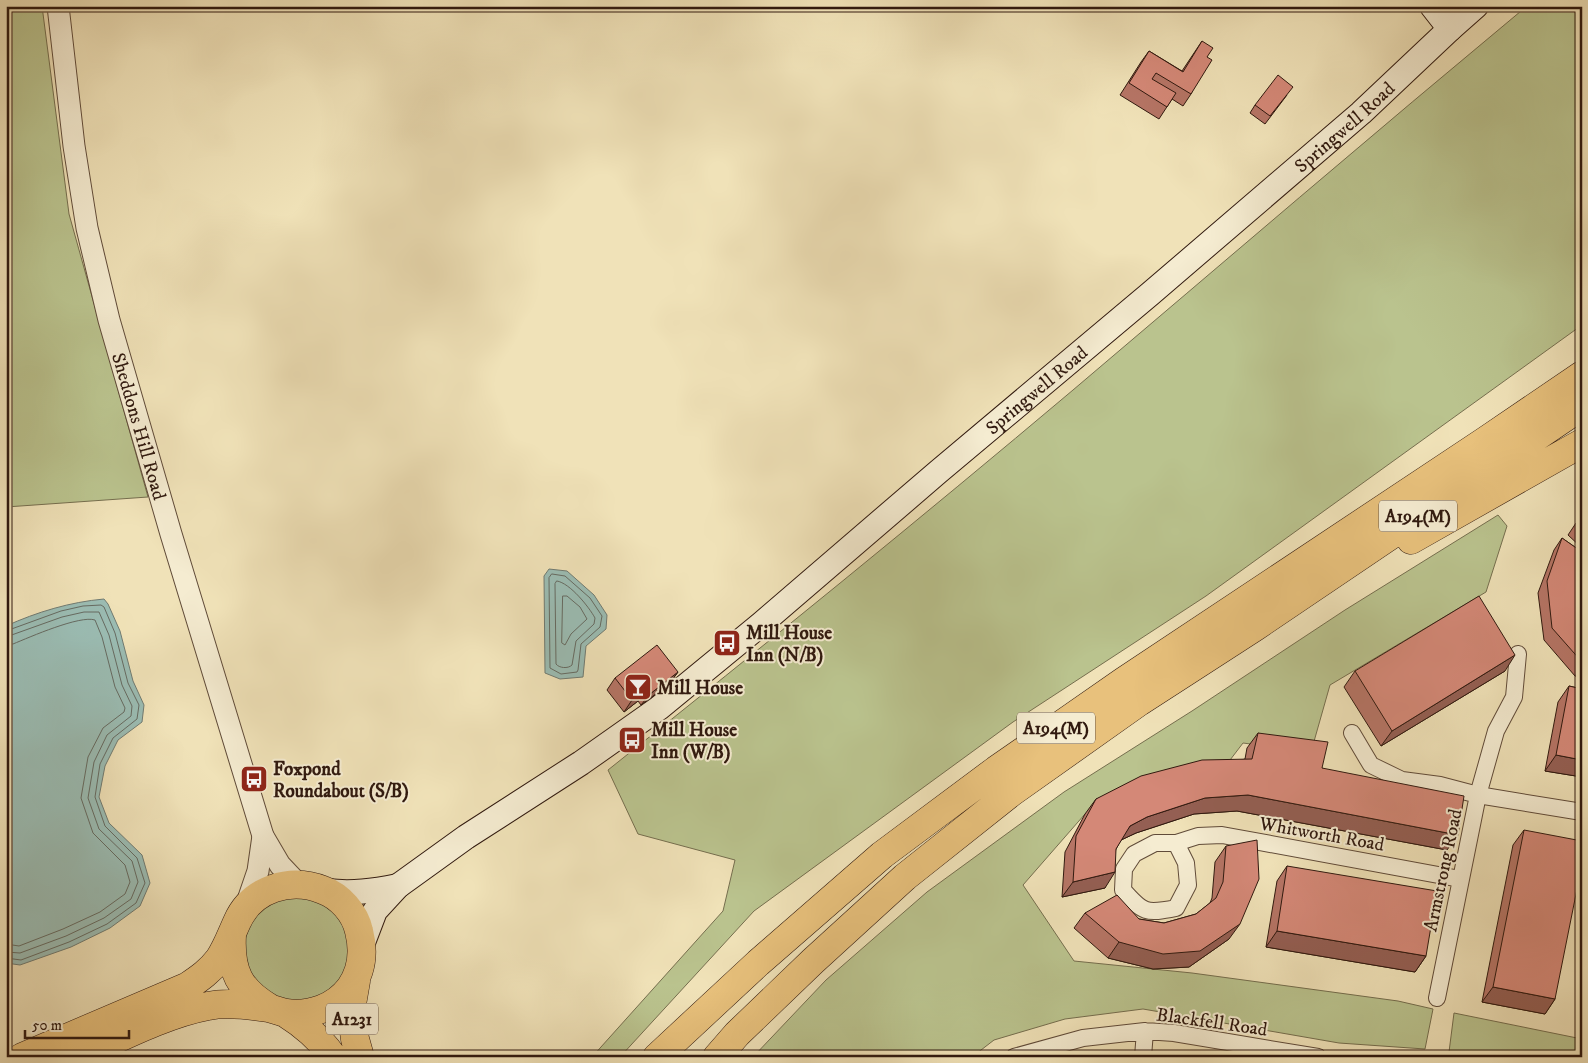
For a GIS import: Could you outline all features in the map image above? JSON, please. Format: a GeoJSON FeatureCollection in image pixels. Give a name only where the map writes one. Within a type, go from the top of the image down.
{"type":"FeatureCollection","features":[{"type":"Feature","properties":{"kind":"highway","name":"A194(M)"},"geometry":{"type":"LineString","coordinates":[[1485,441],[1582,362]]}},
{"type":"Feature","properties":{"kind":"highway","name":"A194(M)"},"geometry":{"type":"LineString","coordinates":[[657,1057],[758,963],[882,855],[996,770],[1124,681],[1582,375]]}},
{"type":"Feature","properties":{"kind":"highway","name":"A194(M)"},"geometry":{"type":"LineString","coordinates":[[717,1057],[737,1034],[813,961],[920,865],[1020,786],[1139,702],[1254,627],[1582,406]]}},
{"type":"Feature","properties":{"kind":"highway","name":"A194(M)"},"geometry":{"type":"LineString","coordinates":[[1254,627],[1582,444]]}},
{"type":"Feature","properties":{"kind":"highway"},"geometry":{"type":"LineString","coordinates":[[22,1057],[188,986],[203,976],[220,958],[244,909],[255,898],[271,889],[297,883],[312,885],[327,891],[341,901],[351,912],[359,928],[362,945],[361,962],[356,981],[345,995],[335,1003],[320,1010],[304,1014],[236,1004],[209,1005],[189,1010],[78,1057]]}},
{"type":"Feature","properties":{"kind":"highway"},"geometry":{"type":"LineString","coordinates":[[232,935],[231,953],[238,977],[243,986],[254,999],[277,1011]]}},
{"type":"Feature","properties":{"kind":"highway","name":"A1231"},"geometry":{"type":"LineString","coordinates":[[356,981],[351,1010],[355,1039],[360,1057]]}},
{"type":"Feature","properties":{"kind":"highway","name":"A1231"},"geometry":{"type":"LineString","coordinates":[[277,1011],[313,1034],[333,1057]]}},
{"type":"Feature","properties":{"kind":"main road"},"geometry":{"type":"LineString","coordinates":[[1432,6],[1450,29]]}},
{"type":"Feature","properties":{"kind":"main road","name":"Springwell Road"},"geometry":{"type":"LineString","coordinates":[[398,886],[466,837],[615,740],[659,708],[760,625],[1362,113],[1476,6]]}},
{"type":"Feature","properties":{"kind":"main road"},"geometry":{"type":"LineString","coordinates":[[327,891],[364,893],[398,886]]}},
{"type":"Feature","properties":{"kind":"main road"},"geometry":{"type":"LineString","coordinates":[[362,945],[375,911],[398,886]]}},
{"type":"Feature","properties":{"kind":"street","name":"Sheddons Hill Road"},"geometry":{"type":"LineString","coordinates":[[58,6],[74,146],[87,228],[109,320],[171,534],[263,836]]}},
{"type":"Feature","properties":{"kind":"street"},"geometry":{"type":"LineString","coordinates":[[1352,733],[1371,766],[1402,780],[1440,785],[1478,795],[1496,731],[1514,697],[1518,654]]}},
{"type":"Feature","properties":{"kind":"street","name":"Armstrong Road"},"geometry":{"type":"LineString","coordinates":[[1437,998],[1478,795],[1582,812]]}},
{"type":"Feature","properties":{"kind":"street","name":"Whitworth Road"},"geometry":{"type":"LineString","coordinates":[[1176,843],[1186,863],[1188,885],[1176,908],[1154,913],[1137,905],[1123,890],[1124,869],[1134,854],[1155,843],[1176,843],[1198,836],[1222,835],[1460,879]]}},
{"type":"Feature","properties":{"kind":"street"},"geometry":{"type":"LineString","coordinates":[[263,836],[280,865],[297,883]]}},
{"type":"Feature","properties":{"kind":"street"},"geometry":{"type":"LineString","coordinates":[[244,909],[258,871],[263,836]]}},
{"type":"Feature","properties":{"kind":"street"},"geometry":{"type":"LineString","coordinates":[[1143,1057],[1146,1031]]}},
{"type":"Feature","properties":{"kind":"street","name":"Blackfell Road"},"geometry":{"type":"LineString","coordinates":[[1014,1057],[1083,1038],[1146,1031],[1174,1033],[1318,1057]]}},
{"type":"Feature","properties":{"kind":"green space"},"geometry":{"type":"Polygon","coordinates":[[[6,6],[42,6],[69,214],[148,497],[6,507],[6,6]]]}},
{"type":"Feature","properties":{"kind":"green space"},"geometry":{"type":"Polygon","coordinates":[[[1527,6],[1582,6],[1582,325],[1206,596],[1013,722],[754,911],[620,1057],[592,1057],[723,911],[735,860],[638,834],[608,770],[958,486],[1527,6]]]}},
{"type":"Feature","properties":{"kind":"green space"},"geometry":{"type":"Polygon","coordinates":[[[1498,515],[1507,526],[1486,592],[1330,685],[1311,752],[1243,743],[1227,764],[1085,814],[1023,885],[1074,961],[1192,973],[1398,1001],[1433,1009],[1425,1049],[1339,1043],[1143,1009],[1065,1019],[994,1040],[972,1057],[753,1057],[826,980],[927,892],[1064,792],[1192,711],[1345,610],[1498,515]]]}},
{"type":"Feature","properties":{"kind":"green space"},"geometry":{"type":"Polygon","coordinates":[[[297,897],[317,901],[334,913],[346,930],[350,950],[346,970],[334,987],[317,999],[297,1003],[277,999],[260,987],[248,970],[244,950],[248,930],[260,913],[277,901],[297,897]]]}},
{"type":"Feature","properties":{"kind":"green space"},"geometry":{"type":"Polygon","coordinates":[[[1454,1013],[1582,1039],[1582,1057],[1472,1057],[1449,1052],[1454,1013]]]}},
{"type":"Feature","properties":{"kind":"water"},"geometry":{"type":"Polygon","coordinates":[[[549,569],[567,571],[594,595],[607,615],[606,629],[586,646],[583,677],[560,679],[545,673],[544,576],[549,569]]]}},
{"type":"Feature","properties":{"kind":"water"},"geometry":{"type":"Polygon","coordinates":[[[104,599],[120,631],[133,681],[144,705],[142,722],[118,740],[105,766],[99,797],[109,823],[142,855],[150,883],[140,906],[110,928],[71,947],[20,965],[6,963],[6,626],[54,608],[104,599]]]}},
{"type":"Feature","properties":{"kind":"building"},"geometry":{"type":"Polygon","coordinates":[[[1202,41],[1213,48],[1207,57],[1212,60],[1191,94],[1156,73],[1152,79],[1176,93],[1167,107],[1129,83],[1149,51],[1183,72],[1202,41]]]}},
{"type":"Feature","properties":{"kind":"building"},"geometry":{"type":"Polygon","coordinates":[[[1278,75],[1293,87],[1270,116],[1255,105],[1278,75]]]}},
{"type":"Feature","properties":{"kind":"building"},"geometry":{"type":"Polygon","coordinates":[[[1582,517],[1582,528],[1576,523],[1582,517]]]}},
{"type":"Feature","properties":{"kind":"building"},"geometry":{"type":"Polygon","coordinates":[[[1562,538],[1582,552],[1582,662],[1552,628],[1547,581],[1562,538]]]}},
{"type":"Feature","properties":{"kind":"building"},"geometry":{"type":"Polygon","coordinates":[[[1479,596],[1515,655],[1392,731],[1355,671],[1479,596]]]}},
{"type":"Feature","properties":{"kind":"building","name":"Mill House"},"geometry":{"type":"Polygon","coordinates":[[[657,645],[678,672],[650,694],[646,689],[632,700],[615,678],[657,645]]]}},
{"type":"Feature","properties":{"kind":"building"},"geometry":{"type":"Polygon","coordinates":[[[1569,686],[1582,689],[1582,760],[1556,755],[1569,686]]]}},
{"type":"Feature","properties":{"kind":"building"},"geometry":{"type":"Polygon","coordinates":[[[1258,733],[1328,742],[1322,768],[1464,796],[1458,835],[1248,795],[1205,798],[1147,817],[1130,826],[1116,849],[1115,872],[1073,882],[1076,836],[1096,799],[1141,776],[1202,760],[1252,759],[1258,733]]]}},
{"type":"Feature","properties":{"kind":"building"},"geometry":{"type":"Polygon","coordinates":[[[1524,830],[1582,841],[1582,864],[1555,999],[1493,987],[1524,830]]]}},
{"type":"Feature","properties":{"kind":"building"},"geometry":{"type":"Polygon","coordinates":[[[1257,840],[1259,879],[1240,924],[1200,951],[1163,954],[1119,942],[1085,913],[1117,895],[1139,919],[1164,923],[1196,914],[1216,898],[1223,882],[1226,846],[1257,840]]]}},
{"type":"Feature","properties":{"kind":"building"},"geometry":{"type":"Polygon","coordinates":[[[1287,866],[1437,891],[1426,956],[1277,931],[1287,866]]]}},
{"type":"Feature","properties":{"kind":"place","name":"Mill House Inn (N/B)"},"geometry":{"type":"Point","coordinates":[727,643]}},
{"type":"Feature","properties":{"kind":"place","name":"Mill House"},"geometry":{"type":"Point","coordinates":[638,687]}},
{"type":"Feature","properties":{"kind":"place","name":"Mill House Inn (W/B)"},"geometry":{"type":"Point","coordinates":[632,740]}},
{"type":"Feature","properties":{"kind":"place","name":"Foxpond Roundabout (S/B)"},"geometry":{"type":"Point","coordinates":[254,779]}}]}
